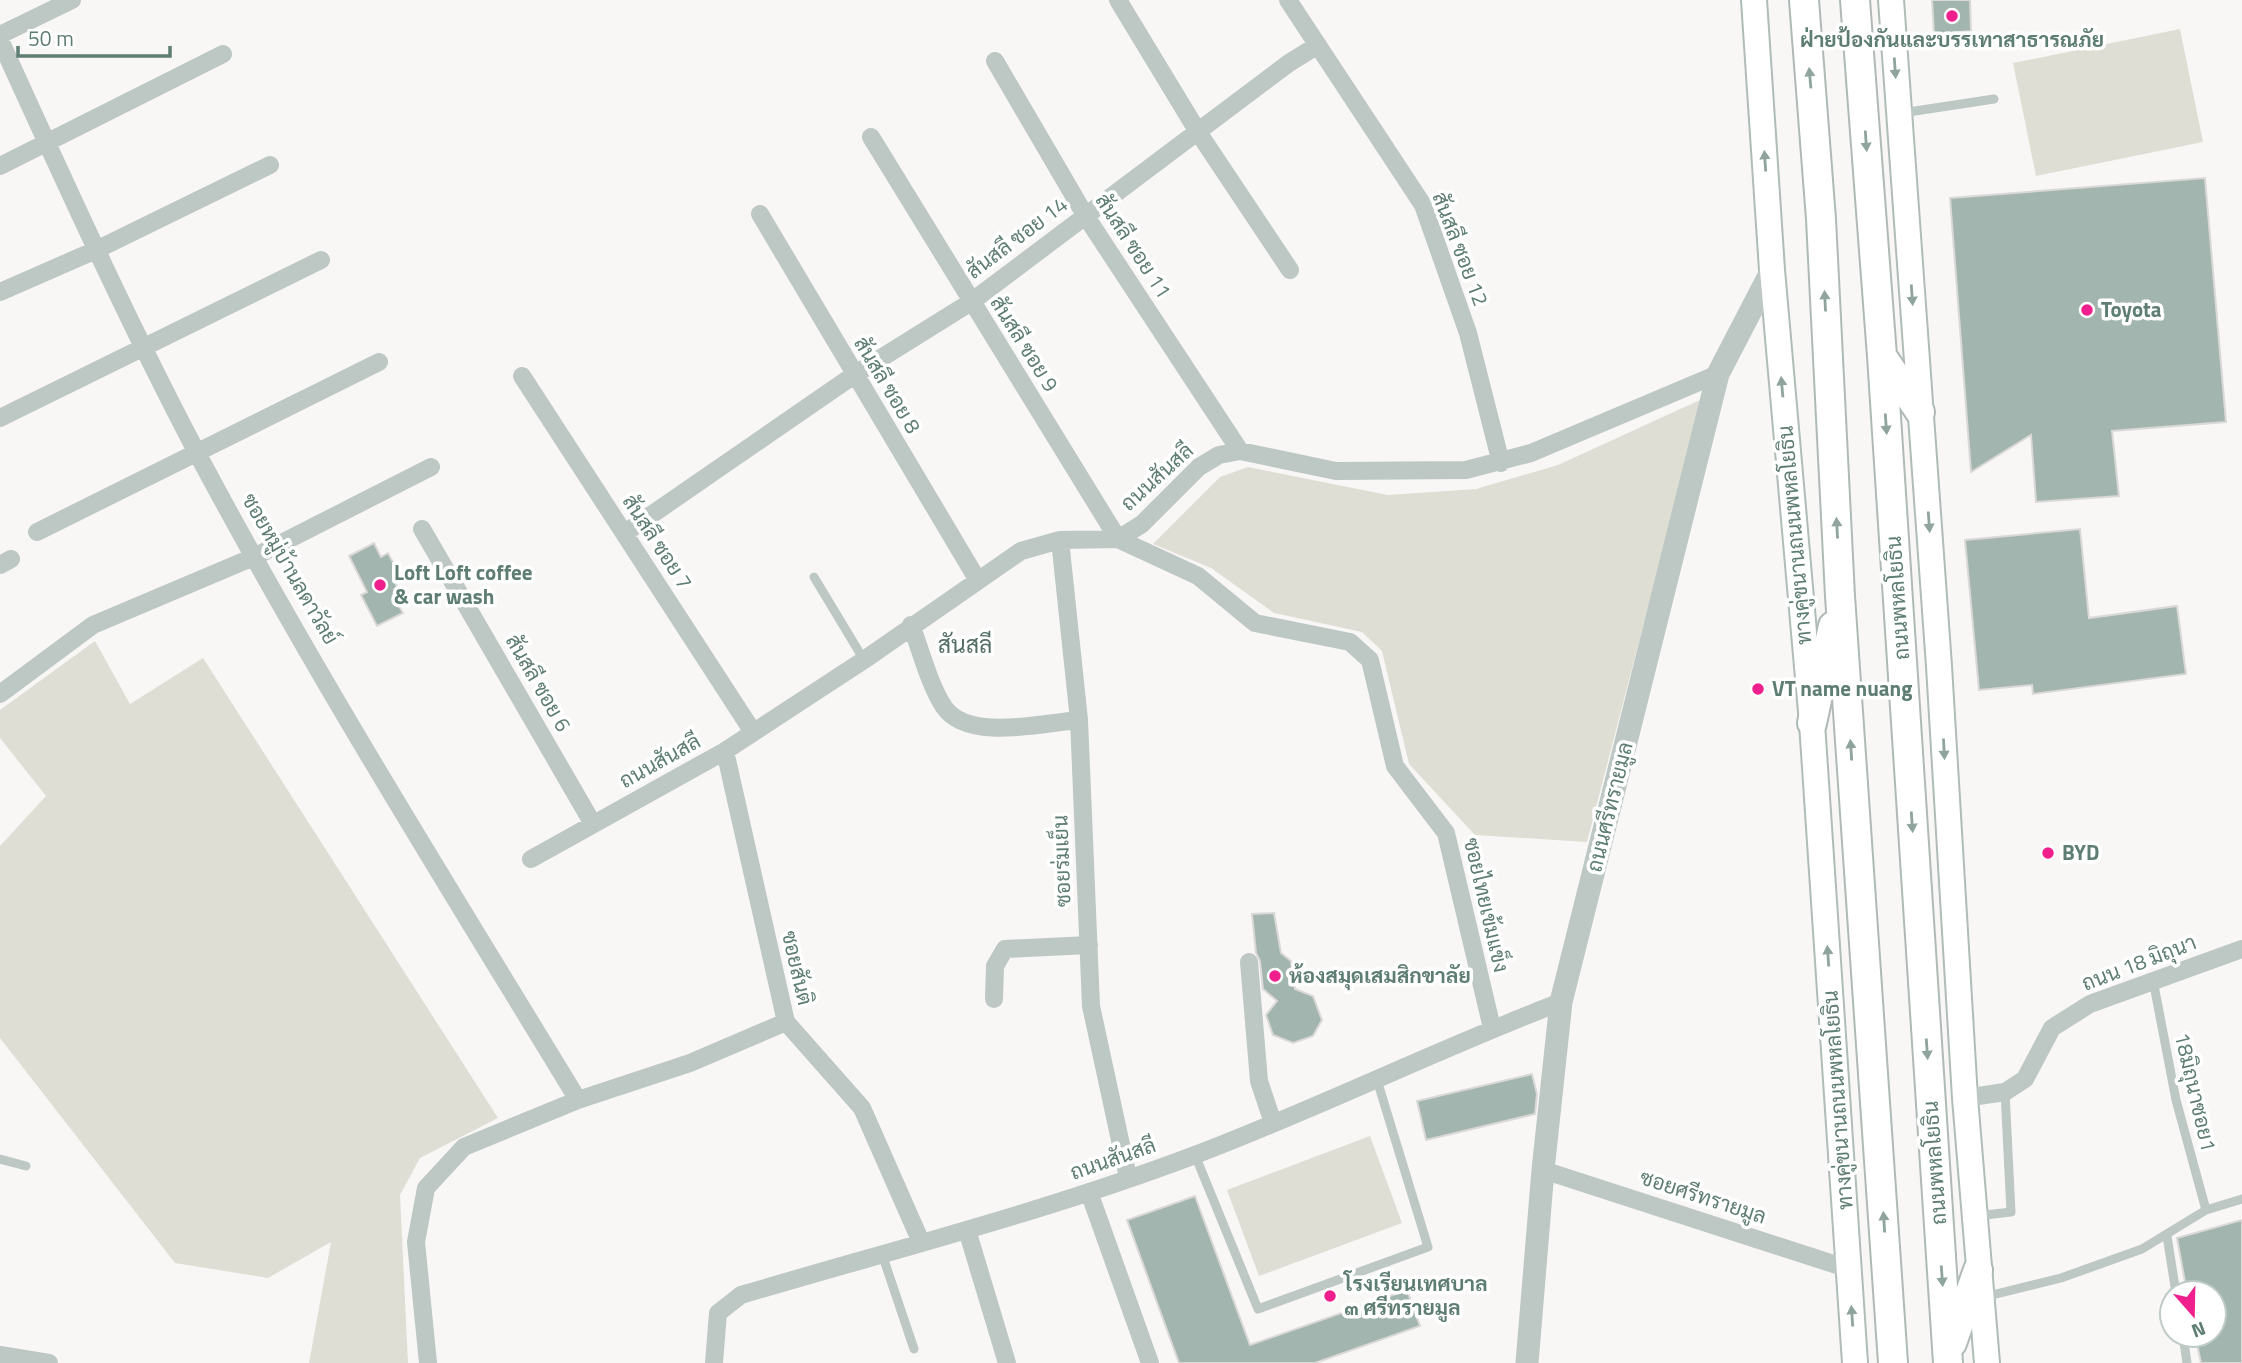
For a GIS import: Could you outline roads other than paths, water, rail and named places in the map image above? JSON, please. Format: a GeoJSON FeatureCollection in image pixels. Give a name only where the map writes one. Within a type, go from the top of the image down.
{"type":"FeatureCollection","features":[{"type":"Feature","properties":{"kind":"main road","name":"ทางคู่ขนานถนนพหลโยธิน"},"geometry":{"type":"LineString","coordinates":[[1754,0],[1772,270],[1812,723],[1855,1363]]}},
{"type":"Feature","properties":{"kind":"main road"},"geometry":{"type":"LineString","coordinates":[[1804,0],[1821,219],[1840,596],[1894,1363]]}},
{"type":"Feature","properties":{"kind":"main road","name":"ถนนพหลโยธิน"},"geometry":{"type":"LineString","coordinates":[[1855,0],[1882,356],[1947,1359]]}},
{"type":"Feature","properties":{"kind":"main road"},"geometry":{"type":"LineString","coordinates":[[1891,0],[1965,1098],[1987,1363]]}},
{"type":"Feature","properties":{"kind":"main road"},"geometry":{"type":"LineString","coordinates":[[1882,356],[1920,412]]}},
{"type":"Feature","properties":{"kind":"main road"},"geometry":{"type":"LineString","coordinates":[[1812,723],[1840,596]]}},
{"type":"Feature","properties":{"kind":"main road"},"geometry":{"type":"LineString","coordinates":[[1947,1359],[1978,1270]]}},
{"type":"Feature","properties":{"kind":"street"},"geometry":{"type":"LineString","coordinates":[[0,37],[72,0]]}},
{"type":"Feature","properties":{"kind":"street"},"geometry":{"type":"LineString","coordinates":[[1118,0],[1198,132],[1290,270]]}},
{"type":"Feature","properties":{"kind":"street","name":"สันสลี ซอย 12"},"geometry":{"type":"LineString","coordinates":[[1288,0],[1423,205],[1468,333],[1501,463]]}},
{"type":"Feature","properties":{"kind":"street","name":"ซอยหมู่บ้านลดาวัลย์"},"geometry":{"type":"LineString","coordinates":[[0,37],[96,250],[197,451],[385,783],[578,1100]]}},
{"type":"Feature","properties":{"kind":"street","name":"สันสลี ซอย 14"},"geometry":{"type":"LineString","coordinates":[[625,533],[731,457],[854,375],[971,302],[1318,45]]}},
{"type":"Feature","properties":{"kind":"street"},"geometry":{"type":"LineString","coordinates":[[0,166],[223,54]]}},
{"type":"Feature","properties":{"kind":"street","name":"สันสลี ซอย 11"},"geometry":{"type":"LineString","coordinates":[[995,61],[1085,215],[1240,451]]}},
{"type":"Feature","properties":{"kind":"street","name":"สันสลี ซอย 9"},"geometry":{"type":"LineString","coordinates":[[871,137],[1118,539]]}},
{"type":"Feature","properties":{"kind":"street"},"geometry":{"type":"LineString","coordinates":[[0,292],[96,250],[270,165]]}},
{"type":"Feature","properties":{"kind":"street","name":"สันสลี ซอย 8"},"geometry":{"type":"LineString","coordinates":[[760,214],[977,579]]}},
{"type":"Feature","properties":{"kind":"street"},"geometry":{"type":"LineString","coordinates":[[0,418],[321,260]]}},
{"type":"Feature","properties":{"kind":"street","name":"ถนนศรีทรายมูล"},"geometry":{"type":"LineString","coordinates":[[1527,1363],[1543,1170],[1561,1002],[1718,374],[1772,270]]}},
{"type":"Feature","properties":{"kind":"street"},"geometry":{"type":"LineString","coordinates":[[37,532],[379,362]]}},
{"type":"Feature","properties":{"kind":"street"},"geometry":{"type":"LineString","coordinates":[[1240,451],[1336,471],[1466,470],[1501,463],[1718,374]]}},
{"type":"Feature","properties":{"kind":"street","name":"สันสลี ซอย 7"},"geometry":{"type":"LineString","coordinates":[[522,376],[753,732]]}},
{"type":"Feature","properties":{"kind":"street","name":"ถนนสันสลี"},"geometry":{"type":"LineString","coordinates":[[531,859],[725,751],[864,660],[1021,551],[1059,540],[1118,539],[1142,524],[1199,467],[1219,455],[1240,451]]}},
{"type":"Feature","properties":{"kind":"street"},"geometry":{"type":"LineString","coordinates":[[0,694],[93,625],[256,556],[431,467]]}},
{"type":"Feature","properties":{"kind":"street","name":"สันสลี ซอย 6"},"geometry":{"type":"LineString","coordinates":[[422,529],[593,824]]}},
{"type":"Feature","properties":{"kind":"street","name":"ซอยไทยเข้มแข็ง"},"geometry":{"type":"LineString","coordinates":[[1118,539],[1198,576],[1255,622],[1350,642],[1370,660],[1395,766],[1446,833],[1492,1028]]}},
{"type":"Feature","properties":{"kind":"street","name":"ซอยร่มเย็น"},"geometry":{"type":"LineString","coordinates":[[1059,540],[1079,720],[1091,1006],[1128,1177]]}},
{"type":"Feature","properties":{"kind":"street"},"geometry":{"type":"LineString","coordinates":[[911,625],[939,697],[961,722],[984,728],[1079,720]]}},
{"type":"Feature","properties":{"kind":"street","name":"ซอยสันติ"},"geometry":{"type":"LineString","coordinates":[[725,751],[786,1022],[862,1108],[921,1242]]}},
{"type":"Feature","properties":{"kind":"street"},"geometry":{"type":"LineString","coordinates":[[994,999],[995,966],[1005,949],[1089,945]]}},
{"type":"Feature","properties":{"kind":"street","name":"ถนน 18 มิถุนา"},"geometry":{"type":"LineString","coordinates":[[2005,1092],[2025,1079],[2052,1028],[2090,1004],[2242,949]]}},
{"type":"Feature","properties":{"kind":"street"},"geometry":{"type":"LineString","coordinates":[[1249,962],[1259,1081],[1273,1123]]}},
{"type":"Feature","properties":{"kind":"street","name":"ถนนสันสลี"},"geometry":{"type":"LineString","coordinates":[[714,1363],[718,1313],[740,1294],[967,1230],[1195,1155],[1377,1080],[1492,1028],[1561,1002]]}},
{"type":"Feature","properties":{"kind":"street"},"geometry":{"type":"LineString","coordinates":[[428,1363],[416,1242],[426,1188],[464,1147],[578,1100],[690,1063],[786,1022]]}},
{"type":"Feature","properties":{"kind":"street"},"geometry":{"type":"LineString","coordinates":[[1965,1098],[2005,1092]]}},
{"type":"Feature","properties":{"kind":"street","name":"ซอยศรีทรายมูล"},"geometry":{"type":"LineString","coordinates":[[1543,1170],[1849,1269]]}},
{"type":"Feature","properties":{"kind":"street"},"geometry":{"type":"LineString","coordinates":[[1089,1192],[1150,1363]]}},
{"type":"Feature","properties":{"kind":"street"},"geometry":{"type":"LineString","coordinates":[[967,1230],[1007,1363]]}},
{"type":"Feature","properties":{"kind":"street"},"geometry":{"type":"LineString","coordinates":[[0,1355],[49,1363]]}},
{"type":"Feature","properties":{"kind":"lane"},"geometry":{"type":"LineString","coordinates":[[1899,114],[1994,99]]}},
{"type":"Feature","properties":{"kind":"lane"},"geometry":{"type":"LineString","coordinates":[[814,577],[864,660]]}},
{"type":"Feature","properties":{"kind":"lane","name":"18มิถุนาซอย1"},"geometry":{"type":"LineString","coordinates":[[2153,980],[2176,1100],[2206,1210]]}},
{"type":"Feature","properties":{"kind":"lane"},"geometry":{"type":"LineString","coordinates":[[1195,1155],[1258,1310],[1428,1247],[1377,1080]]}},
{"type":"Feature","properties":{"kind":"lane"},"geometry":{"type":"LineString","coordinates":[[1975,1216],[2011,1212],[2005,1092]]}},
{"type":"Feature","properties":{"kind":"lane"},"geometry":{"type":"LineString","coordinates":[[0,1159],[26,1166]]}},
{"type":"Feature","properties":{"kind":"lane"},"geometry":{"type":"LineString","coordinates":[[1980,1298],[2061,1278],[2142,1250],[2206,1210],[2242,1199]]}},
{"type":"Feature","properties":{"kind":"lane"},"geometry":{"type":"LineString","coordinates":[[2167,1236],[2174,1279]]}},
{"type":"Feature","properties":{"kind":"lane"},"geometry":{"type":"LineString","coordinates":[[882,1253],[914,1349]]}},
{"type":"Feature","properties":{"kind":"place","name":"ฝ่ายป้องกันและบรรเทาสาธารณภัย"},"geometry":{"type":"Point","coordinates":[1952,16]}},
{"type":"Feature","properties":{"kind":"place","name":"Toyota"},"geometry":{"type":"Point","coordinates":[2087,310]}},
{"type":"Feature","properties":{"kind":"place","name":"Loft Loft coffee & car wash"},"geometry":{"type":"Point","coordinates":[380,585]}},
{"type":"Feature","properties":{"kind":"place","name":"VT name nuang"},"geometry":{"type":"Point","coordinates":[1758,689]}},
{"type":"Feature","properties":{"kind":"place","name":"BYD"},"geometry":{"type":"Point","coordinates":[2048,853]}},
{"type":"Feature","properties":{"kind":"place","name":"ห้องสมุดเสมสิกขาลัย"},"geometry":{"type":"Point","coordinates":[1275,976]}},
{"type":"Feature","properties":{"kind":"place","name":"โรงเรียนเทศบาล ๓ ศรีทรายมูล"},"geometry":{"type":"Point","coordinates":[1330,1296]}},
{"type":"Feature","properties":{"kind":"district","name":"สันสลี"},"geometry":{"type":"Point","coordinates":[965,645]}}]}
